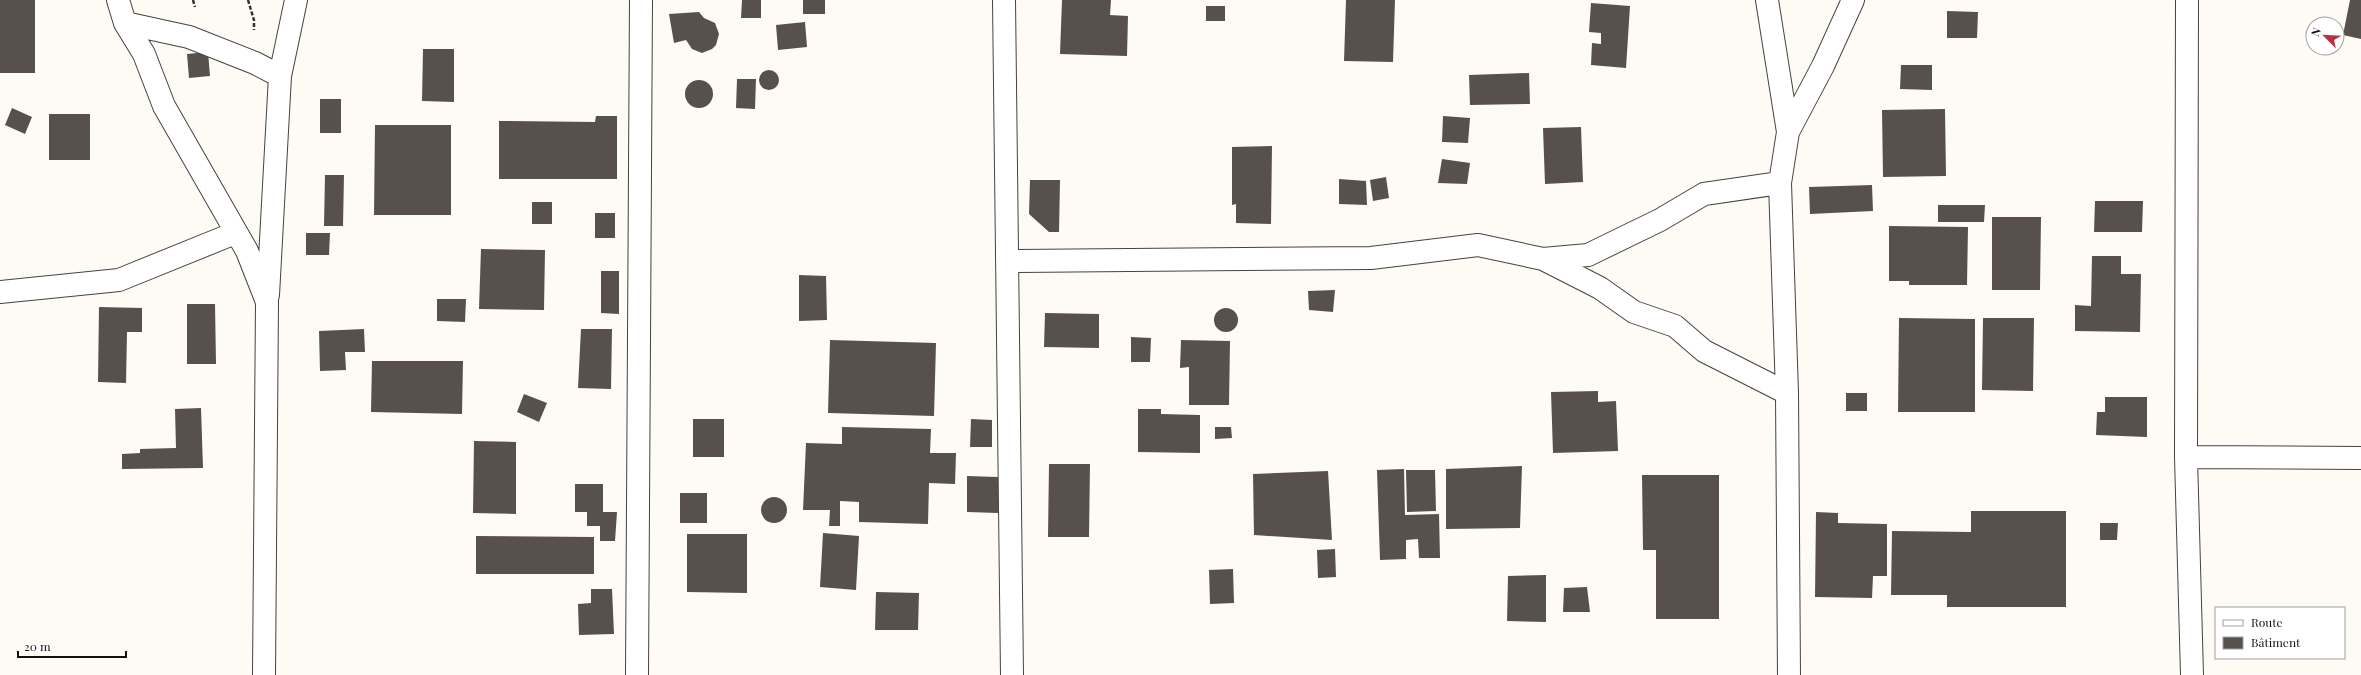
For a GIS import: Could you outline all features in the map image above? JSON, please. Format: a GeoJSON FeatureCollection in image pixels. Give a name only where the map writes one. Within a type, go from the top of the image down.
{"type":"FeatureCollection","features":[{"type":"Feature","properties":{"kind":"street"},"geometry":{"type":"LineString","coordinates":[[118,0],[125,23],[144,54],[164,106],[235,233],[247,251],[267,302]]}},
{"type":"Feature","properties":{"kind":"street"},"geometry":{"type":"LineString","coordinates":[[264,675],[267,302],[280,76],[296,0]]}},
{"type":"Feature","properties":{"kind":"street"},"geometry":{"type":"LineString","coordinates":[[637,675],[640,0]]}},
{"type":"Feature","properties":{"kind":"street"},"geometry":{"type":"LineString","coordinates":[[1004,0],[1012,675]]}},
{"type":"Feature","properties":{"kind":"street"},"geometry":{"type":"LineString","coordinates":[[1767,0],[1788,132],[1780,183],[1787,393],[1790,675]]}},
{"type":"Feature","properties":{"kind":"street"},"geometry":{"type":"LineString","coordinates":[[1788,132],[1823,66],[1853,0]]}},
{"type":"Feature","properties":{"kind":"street"},"geometry":{"type":"LineString","coordinates":[[2187,0],[2186,457],[2192,675]]}},
{"type":"Feature","properties":{"kind":"street"},"geometry":{"type":"LineString","coordinates":[[125,23],[190,37],[255,63],[280,76]]}},
{"type":"Feature","properties":{"kind":"street"},"geometry":{"type":"LineString","coordinates":[[1543,259],[1588,255],[1660,220],[1704,194],[1780,183]]}},
{"type":"Feature","properties":{"kind":"street"},"geometry":{"type":"LineString","coordinates":[[0,292],[119,280],[235,233]]}},
{"type":"Feature","properties":{"kind":"street"},"geometry":{"type":"LineString","coordinates":[[1008,261],[1371,258],[1478,245],[1543,259],[1600,288],[1634,312],[1675,326],[1704,351],[1787,393]]}},
{"type":"Feature","properties":{"kind":"street"},"geometry":{"type":"LineString","coordinates":[[2186,457],[2361,458]]}},
{"type":"Feature","properties":{"kind":"building"},"geometry":{"type":"Polygon","coordinates":[[[0,0],[35,0],[35,73],[0,73],[0,0]]]}},
{"type":"Feature","properties":{"kind":"building"},"geometry":{"type":"Polygon","coordinates":[[[742,0],[761,0],[761,18],[741,18],[742,0]]]}},
{"type":"Feature","properties":{"kind":"building"},"geometry":{"type":"Polygon","coordinates":[[[803,0],[825,0],[825,14],[803,14],[803,0]]]}},
{"type":"Feature","properties":{"kind":"building"},"geometry":{"type":"Polygon","coordinates":[[[1062,0],[1111,0],[1110,15],[1128,16],[1127,56],[1060,54],[1062,0]]]}},
{"type":"Feature","properties":{"kind":"building"},"geometry":{"type":"Polygon","coordinates":[[[1346,0],[1395,0],[1393,62],[1344,61],[1346,0]]]}},
{"type":"Feature","properties":{"kind":"building"},"geometry":{"type":"Polygon","coordinates":[[[2350,0],[2361,0],[2361,39],[2345,35],[2345,25],[2350,0]]]}},
{"type":"Feature","properties":{"kind":"building"},"geometry":{"type":"Polygon","coordinates":[[[1591,3],[1630,6],[1626,68],[1591,65],[1592,43],[1601,44],[1601,33],[1589,32],[1591,3]]]}},
{"type":"Feature","properties":{"kind":"building"},"geometry":{"type":"Polygon","coordinates":[[[1206,6],[1225,6],[1225,21],[1206,21],[1206,6]]]}},
{"type":"Feature","properties":{"kind":"building"},"geometry":{"type":"Polygon","coordinates":[[[1947,11],[1978,12],[1977,38],[1947,38],[1947,11]]]}},
{"type":"Feature","properties":{"kind":"building"},"geometry":{"type":"Polygon","coordinates":[[[699,12],[704,18],[715,23],[719,34],[716,45],[712,49],[702,53],[692,49],[686,40],[674,43],[669,14],[699,12]]]}},
{"type":"Feature","properties":{"kind":"building"},"geometry":{"type":"Polygon","coordinates":[[[805,22],[807,47],[778,50],[776,25],[805,22]]]}},
{"type":"Feature","properties":{"kind":"building"},"geometry":{"type":"Polygon","coordinates":[[[423,49],[454,49],[454,102],[422,101],[423,49]]]}},
{"type":"Feature","properties":{"kind":"building"},"geometry":{"type":"Polygon","coordinates":[[[208,52],[210,76],[189,78],[187,54],[208,52]]]}},
{"type":"Feature","properties":{"kind":"building"},"geometry":{"type":"Polygon","coordinates":[[[1901,65],[1932,65],[1932,90],[1900,89],[1901,65]]]}},
{"type":"Feature","properties":{"kind":"building"},"geometry":{"type":"Polygon","coordinates":[[[769,70],[776,73],[779,80],[776,87],[769,90],[762,87],[759,80],[762,73],[769,70]]]}},
{"type":"Feature","properties":{"kind":"building"},"geometry":{"type":"Polygon","coordinates":[[[1529,73],[1530,104],[1470,105],[1469,75],[1529,73]]]}},
{"type":"Feature","properties":{"kind":"building"},"geometry":{"type":"Polygon","coordinates":[[[737,79],[756,79],[755,109],[736,108],[737,79]]]}},
{"type":"Feature","properties":{"kind":"building"},"geometry":{"type":"Polygon","coordinates":[[[699,80],[709,84],[713,94],[709,104],[699,108],[689,104],[685,94],[689,84],[699,80]]]}},
{"type":"Feature","properties":{"kind":"building"},"geometry":{"type":"Polygon","coordinates":[[[320,99],[341,99],[341,133],[320,133],[320,99]]]}},
{"type":"Feature","properties":{"kind":"building"},"geometry":{"type":"Polygon","coordinates":[[[12,108],[32,117],[25,134],[5,125],[12,108]]]}},
{"type":"Feature","properties":{"kind":"building"},"geometry":{"type":"Polygon","coordinates":[[[1945,109],[1946,176],[1883,177],[1882,110],[1945,109]]]}},
{"type":"Feature","properties":{"kind":"building"},"geometry":{"type":"Polygon","coordinates":[[[49,114],[90,114],[90,160],[49,160],[49,114]]]}},
{"type":"Feature","properties":{"kind":"building"},"geometry":{"type":"Polygon","coordinates":[[[596,116],[617,116],[617,179],[499,179],[499,121],[595,122],[596,116]]]}},
{"type":"Feature","properties":{"kind":"building"},"geometry":{"type":"Polygon","coordinates":[[[1443,116],[1470,118],[1468,143],[1442,142],[1443,116]]]}},
{"type":"Feature","properties":{"kind":"building"},"geometry":{"type":"Polygon","coordinates":[[[375,125],[451,125],[451,215],[374,215],[375,125]]]}},
{"type":"Feature","properties":{"kind":"building"},"geometry":{"type":"Polygon","coordinates":[[[1581,127],[1583,182],[1545,184],[1543,128],[1581,127]]]}},
{"type":"Feature","properties":{"kind":"building"},"geometry":{"type":"Polygon","coordinates":[[[1272,146],[1271,224],[1236,223],[1236,204],[1232,205],[1232,147],[1272,146]]]}},
{"type":"Feature","properties":{"kind":"building"},"geometry":{"type":"Polygon","coordinates":[[[1442,159],[1470,163],[1467,184],[1438,183],[1442,159]]]}},
{"type":"Feature","properties":{"kind":"building"},"geometry":{"type":"Polygon","coordinates":[[[325,175],[344,175],[343,226],[324,226],[325,175]]]}},
{"type":"Feature","properties":{"kind":"building"},"geometry":{"type":"Polygon","coordinates":[[[1386,177],[1389,198],[1373,201],[1370,180],[1386,177]]]}},
{"type":"Feature","properties":{"kind":"building"},"geometry":{"type":"Polygon","coordinates":[[[1339,179],[1366,181],[1367,205],[1339,204],[1339,179]]]}},
{"type":"Feature","properties":{"kind":"building"},"geometry":{"type":"Polygon","coordinates":[[[1030,180],[1060,180],[1059,232],[1049,232],[1029,214],[1030,180]]]}},
{"type":"Feature","properties":{"kind":"building"},"geometry":{"type":"Polygon","coordinates":[[[1872,185],[1873,211],[1810,214],[1809,187],[1872,185]]]}},
{"type":"Feature","properties":{"kind":"building"},"geometry":{"type":"Polygon","coordinates":[[[2095,201],[2143,201],[2142,232],[2094,232],[2095,201]]]}},
{"type":"Feature","properties":{"kind":"building"},"geometry":{"type":"Polygon","coordinates":[[[532,202],[552,202],[552,224],[532,224],[532,202]]]}},
{"type":"Feature","properties":{"kind":"building"},"geometry":{"type":"Polygon","coordinates":[[[1938,205],[1985,205],[1984,222],[1938,222],[1938,205]]]}},
{"type":"Feature","properties":{"kind":"building"},"geometry":{"type":"Polygon","coordinates":[[[595,213],[615,213],[615,238],[595,238],[595,213]]]}},
{"type":"Feature","properties":{"kind":"building"},"geometry":{"type":"Polygon","coordinates":[[[1992,217],[2041,217],[2040,290],[1992,290],[1992,217]]]}},
{"type":"Feature","properties":{"kind":"building"},"geometry":{"type":"Polygon","coordinates":[[[1889,226],[1968,227],[1967,285],[1909,285],[1909,281],[1889,281],[1889,226]]]}},
{"type":"Feature","properties":{"kind":"building"},"geometry":{"type":"Polygon","coordinates":[[[306,233],[330,233],[329,255],[306,255],[306,233]]]}},
{"type":"Feature","properties":{"kind":"building"},"geometry":{"type":"Polygon","coordinates":[[[481,249],[545,250],[544,310],[479,309],[481,249]]]}},
{"type":"Feature","properties":{"kind":"building"},"geometry":{"type":"Polygon","coordinates":[[[2092,256],[2121,256],[2121,274],[2141,274],[2140,332],[2075,331],[2075,305],[2091,306],[2092,256]]]}},
{"type":"Feature","properties":{"kind":"building"},"geometry":{"type":"Polygon","coordinates":[[[601,271],[619,271],[619,314],[601,313],[601,271]]]}},
{"type":"Feature","properties":{"kind":"building"},"geometry":{"type":"Polygon","coordinates":[[[799,275],[826,276],[827,320],[799,321],[799,275]]]}},
{"type":"Feature","properties":{"kind":"building"},"geometry":{"type":"Polygon","coordinates":[[[1335,290],[1333,312],[1309,310],[1308,291],[1335,290]]]}},
{"type":"Feature","properties":{"kind":"building"},"geometry":{"type":"Polygon","coordinates":[[[437,299],[466,299],[465,322],[437,321],[437,299]]]}},
{"type":"Feature","properties":{"kind":"building"},"geometry":{"type":"Polygon","coordinates":[[[187,304],[215,304],[216,364],[187,364],[187,304]]]}},
{"type":"Feature","properties":{"kind":"building"},"geometry":{"type":"Polygon","coordinates":[[[99,307],[142,308],[142,332],[127,332],[126,383],[98,382],[99,307]]]}},
{"type":"Feature","properties":{"kind":"building"},"geometry":{"type":"Polygon","coordinates":[[[1226,308],[1231,309],[1237,315],[1237,325],[1231,331],[1226,332],[1221,331],[1215,325],[1214,320],[1215,315],[1221,309],[1226,308]]]}},
{"type":"Feature","properties":{"kind":"building"},"geometry":{"type":"Polygon","coordinates":[[[1045,313],[1099,314],[1099,348],[1044,347],[1045,313]]]}},
{"type":"Feature","properties":{"kind":"building"},"geometry":{"type":"Polygon","coordinates":[[[1899,318],[1975,319],[1975,412],[1898,412],[1899,318]]]}},
{"type":"Feature","properties":{"kind":"building"},"geometry":{"type":"Polygon","coordinates":[[[1983,318],[2034,318],[2033,391],[1982,390],[1983,318]]]}},
{"type":"Feature","properties":{"kind":"building"},"geometry":{"type":"Polygon","coordinates":[[[364,329],[365,352],[345,352],[346,370],[320,371],[319,331],[364,329]]]}},
{"type":"Feature","properties":{"kind":"building"},"geometry":{"type":"Polygon","coordinates":[[[581,329],[612,329],[611,389],[578,388],[581,329]]]}},
{"type":"Feature","properties":{"kind":"building"},"geometry":{"type":"Polygon","coordinates":[[[1131,337],[1151,338],[1150,362],[1131,362],[1131,337]]]}},
{"type":"Feature","properties":{"kind":"building"},"geometry":{"type":"Polygon","coordinates":[[[830,340],[936,343],[934,416],[828,413],[830,340]]]}},
{"type":"Feature","properties":{"kind":"building"},"geometry":{"type":"Polygon","coordinates":[[[1181,340],[1230,341],[1229,405],[1189,405],[1189,367],[1180,368],[1181,340]]]}},
{"type":"Feature","properties":{"kind":"building"},"geometry":{"type":"Polygon","coordinates":[[[372,361],[463,361],[462,414],[371,412],[372,361]]]}},
{"type":"Feature","properties":{"kind":"building"},"geometry":{"type":"Polygon","coordinates":[[[1598,391],[1598,402],[1616,401],[1618,451],[1553,453],[1551,392],[1598,391]]]}},
{"type":"Feature","properties":{"kind":"building"},"geometry":{"type":"Polygon","coordinates":[[[1846,393],[1867,393],[1867,411],[1846,411],[1846,393]]]}},
{"type":"Feature","properties":{"kind":"building"},"geometry":{"type":"Polygon","coordinates":[[[524,394],[547,403],[539,422],[517,412],[524,394]]]}},
{"type":"Feature","properties":{"kind":"building"},"geometry":{"type":"Polygon","coordinates":[[[2105,397],[2147,397],[2147,437],[2096,435],[2097,412],[2105,412],[2105,397]]]}},
{"type":"Feature","properties":{"kind":"building"},"geometry":{"type":"Polygon","coordinates":[[[201,408],[203,468],[122,469],[122,454],[140,453],[140,449],[176,448],[175,409],[201,408]]]}},
{"type":"Feature","properties":{"kind":"building"},"geometry":{"type":"Polygon","coordinates":[[[1138,409],[1161,409],[1161,414],[1200,415],[1200,453],[1138,452],[1138,409]]]}},
{"type":"Feature","properties":{"kind":"building"},"geometry":{"type":"Polygon","coordinates":[[[693,419],[724,419],[724,457],[693,457],[693,419]]]}},
{"type":"Feature","properties":{"kind":"building"},"geometry":{"type":"Polygon","coordinates":[[[971,419],[992,420],[992,447],[970,447],[971,419]]]}},
{"type":"Feature","properties":{"kind":"building"},"geometry":{"type":"Polygon","coordinates":[[[842,427],[931,429],[930,453],[956,453],[955,484],[929,483],[928,524],[859,522],[859,502],[840,501],[840,526],[829,526],[830,510],[803,510],[806,443],[842,444],[842,427]]]}},
{"type":"Feature","properties":{"kind":"building"},"geometry":{"type":"Polygon","coordinates":[[[1215,427],[1231,427],[1232,438],[1215,439],[1215,427]]]}},
{"type":"Feature","properties":{"kind":"building"},"geometry":{"type":"Polygon","coordinates":[[[474,441],[516,442],[516,514],[473,513],[474,441]]]}},
{"type":"Feature","properties":{"kind":"building"},"geometry":{"type":"Polygon","coordinates":[[[1049,464],[1090,464],[1089,537],[1048,537],[1049,464]]]}},
{"type":"Feature","properties":{"kind":"building"},"geometry":{"type":"Polygon","coordinates":[[[1522,466],[1520,528],[1446,529],[1446,469],[1522,466]]]}},
{"type":"Feature","properties":{"kind":"building"},"geometry":{"type":"Polygon","coordinates":[[[1404,469],[1405,515],[1439,514],[1440,558],[1419,558],[1418,539],[1406,540],[1406,559],[1380,560],[1377,470],[1404,469]]]}},
{"type":"Feature","properties":{"kind":"building"},"geometry":{"type":"Polygon","coordinates":[[[1406,470],[1435,470],[1436,511],[1407,512],[1406,470]]]}},
{"type":"Feature","properties":{"kind":"building"},"geometry":{"type":"Polygon","coordinates":[[[1328,471],[1332,540],[1254,535],[1253,474],[1328,471]]]}},
{"type":"Feature","properties":{"kind":"building"},"geometry":{"type":"Polygon","coordinates":[[[1642,475],[1719,475],[1719,619],[1656,619],[1656,550],[1643,550],[1642,475]]]}},
{"type":"Feature","properties":{"kind":"building"},"geometry":{"type":"Polygon","coordinates":[[[967,476],[998,477],[998,513],[967,512],[967,476]]]}},
{"type":"Feature","properties":{"kind":"building"},"geometry":{"type":"Polygon","coordinates":[[[575,484],[603,484],[603,512],[617,512],[615,541],[600,541],[600,526],[587,526],[587,512],[575,512],[575,484]]]}},
{"type":"Feature","properties":{"kind":"building"},"geometry":{"type":"Polygon","coordinates":[[[680,493],[707,493],[707,523],[680,523],[680,493]]]}},
{"type":"Feature","properties":{"kind":"building"},"geometry":{"type":"Polygon","coordinates":[[[774,497],[783,501],[787,510],[783,519],[774,523],[765,519],[761,510],[765,501],[774,497]]]}},
{"type":"Feature","properties":{"kind":"building"},"geometry":{"type":"Polygon","coordinates":[[[1971,511],[2066,511],[2066,607],[1947,607],[1947,595],[1891,595],[1892,531],[1971,532],[1971,511]]]}},
{"type":"Feature","properties":{"kind":"building"},"geometry":{"type":"Polygon","coordinates":[[[1816,512],[1838,513],[1838,523],[1887,524],[1887,576],[1873,576],[1872,598],[1815,597],[1816,512]]]}},
{"type":"Feature","properties":{"kind":"building"},"geometry":{"type":"Polygon","coordinates":[[[2100,523],[2118,523],[2117,540],[2100,540],[2100,523]]]}},
{"type":"Feature","properties":{"kind":"building"},"geometry":{"type":"Polygon","coordinates":[[[823,533],[859,536],[856,590],[820,587],[823,533]]]}},
{"type":"Feature","properties":{"kind":"building"},"geometry":{"type":"Polygon","coordinates":[[[687,534],[747,534],[747,593],[687,592],[687,534]]]}},
{"type":"Feature","properties":{"kind":"building"},"geometry":{"type":"Polygon","coordinates":[[[476,536],[594,537],[594,574],[476,574],[476,536]]]}},
{"type":"Feature","properties":{"kind":"building"},"geometry":{"type":"Polygon","coordinates":[[[1335,549],[1336,577],[1318,578],[1317,550],[1335,549]]]}},
{"type":"Feature","properties":{"kind":"building"},"geometry":{"type":"Polygon","coordinates":[[[1233,569],[1234,603],[1210,604],[1209,570],[1233,569]]]}},
{"type":"Feature","properties":{"kind":"building"},"geometry":{"type":"Polygon","coordinates":[[[1546,575],[1546,622],[1507,621],[1508,576],[1546,575]]]}},
{"type":"Feature","properties":{"kind":"building"},"geometry":{"type":"Polygon","coordinates":[[[1587,587],[1590,612],[1563,612],[1564,588],[1587,587]]]}},
{"type":"Feature","properties":{"kind":"building"},"geometry":{"type":"Polygon","coordinates":[[[591,589],[612,589],[614,634],[579,635],[578,604],[591,603],[591,589]]]}},
{"type":"Feature","properties":{"kind":"building"},"geometry":{"type":"Polygon","coordinates":[[[876,592],[919,593],[918,630],[875,630],[876,592]]]}}]}
